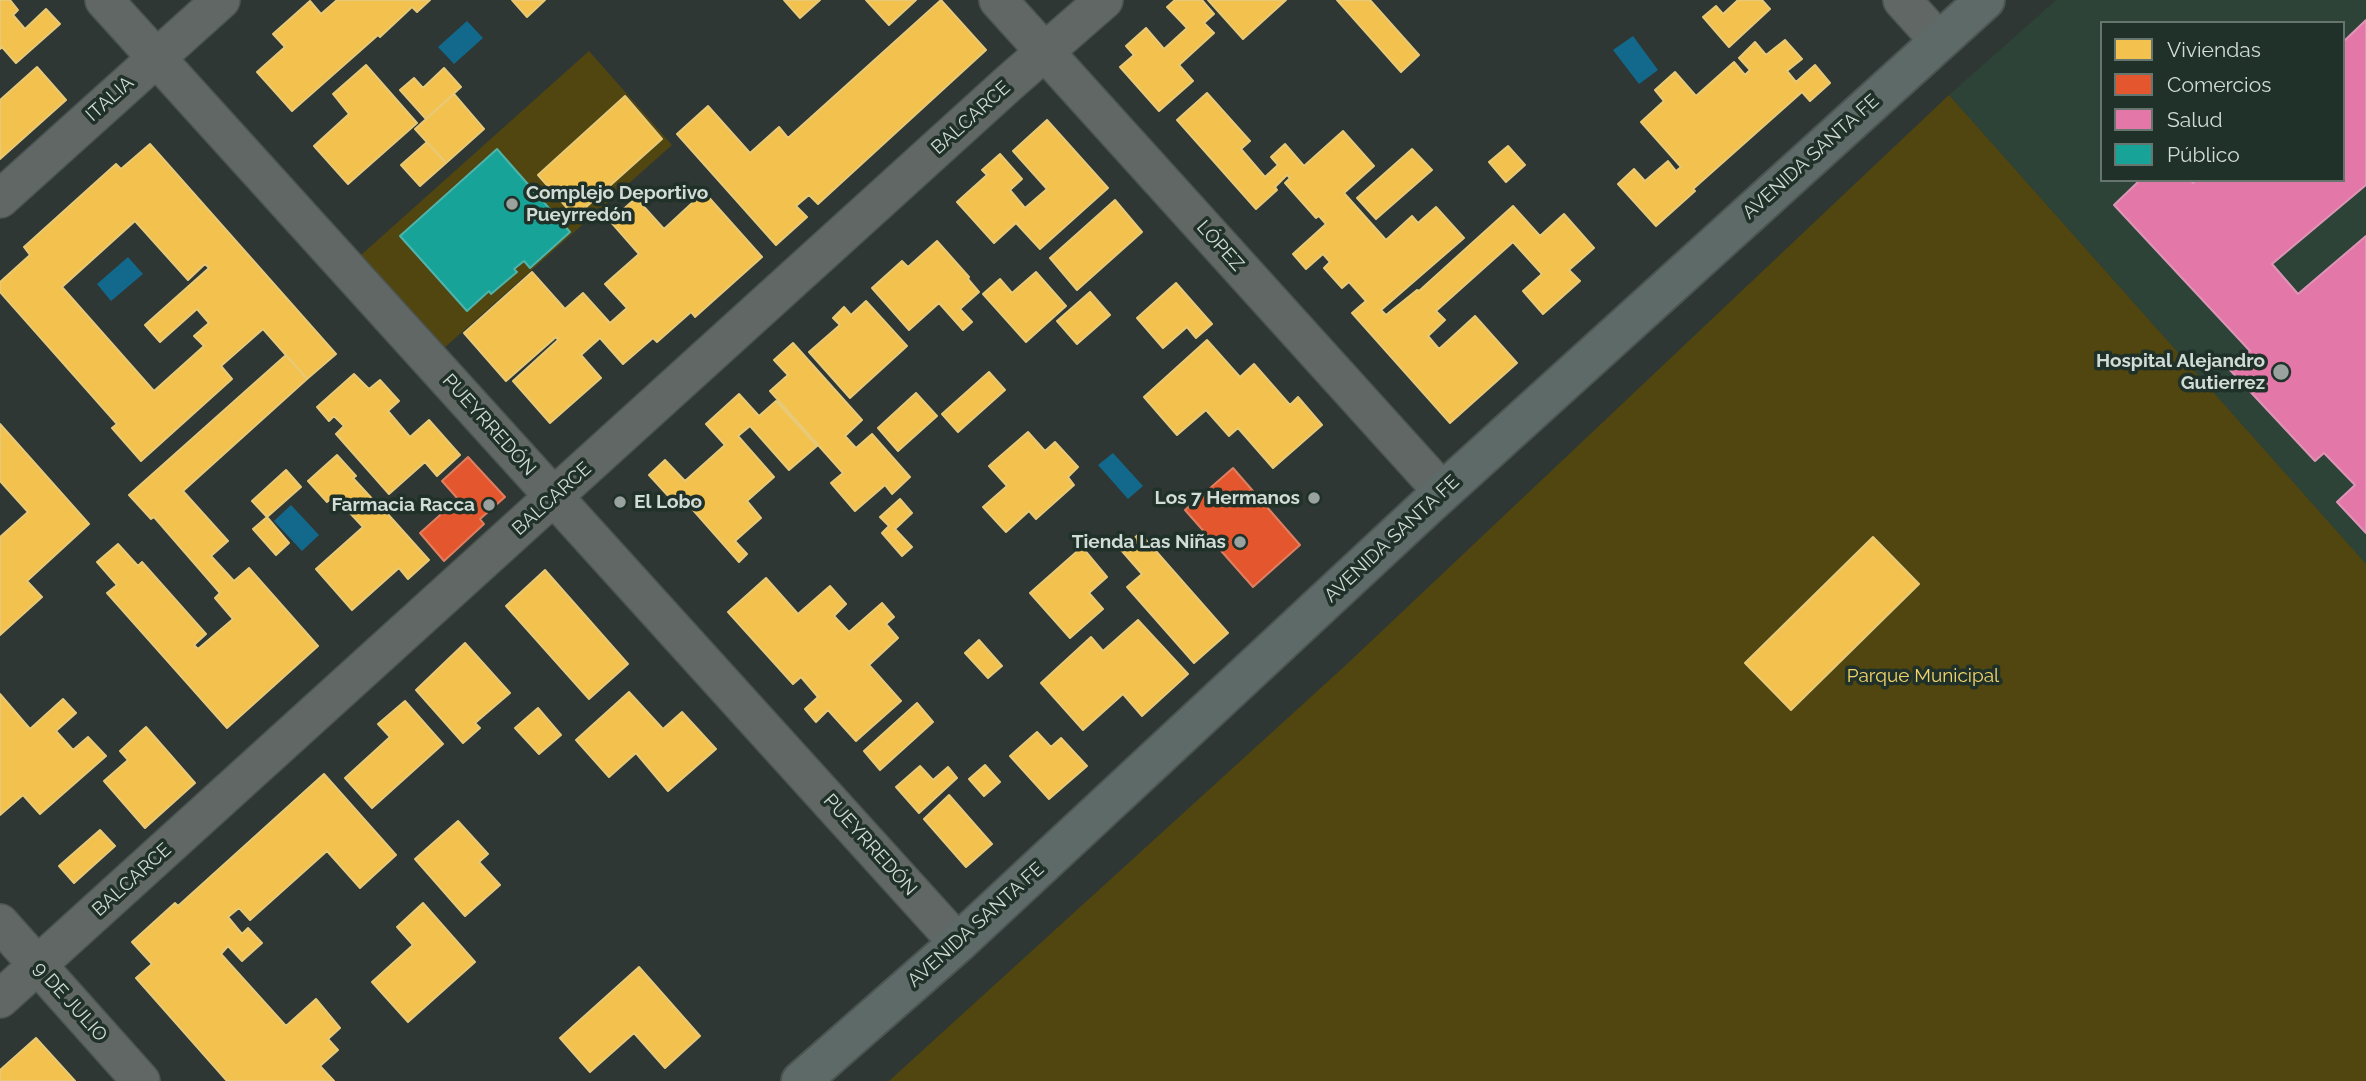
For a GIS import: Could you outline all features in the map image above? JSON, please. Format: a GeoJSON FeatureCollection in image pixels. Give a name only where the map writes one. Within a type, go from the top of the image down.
{"type":"FeatureCollection","features":[{"type":"Feature","properties":{"kind":"main road","name":"AVENIDA SANTA FE"},"geometry":{"type":"LineString","coordinates":[[802,1081],[958,943],[1442,491],[1985,0]]}},
{"type":"Feature","properties":{"kind":"street","name":"PUEYRREDÓN"},"geometry":{"type":"LineString","coordinates":[[104,0],[958,943]]}},
{"type":"Feature","properties":{"kind":"street","name":"ITALIA"},"geometry":{"type":"LineString","coordinates":[[0,199],[221,0]]}},
{"type":"Feature","properties":{"kind":"street","name":"LÓPEZ"},"geometry":{"type":"LineString","coordinates":[[998,0],[1442,491]]}},
{"type":"Feature","properties":{"kind":"street","name":"BALCARCE"},"geometry":{"type":"LineString","coordinates":[[0,999],[1104,0]]}},
{"type":"Feature","properties":{"kind":"street"},"geometry":{"type":"LineString","coordinates":[[1902,0],[1939,41]]}},
{"type":"Feature","properties":{"kind":"street","name":"9 DE JULIO"},"geometry":{"type":"LineString","coordinates":[[0,923],[141,1081]]}},
{"type":"Feature","properties":{"kind":"shaded area","name":"Hospital Alejandro Gutierrez"},"geometry":{"type":"Polygon","coordinates":[[[2056,0],[2366,0],[2366,564],[1949,95],[2056,0]]]}},
{"type":"Feature","properties":{"kind":"green space","name":"Complejo Deportivo Pueyrredón"},"geometry":{"type":"Polygon","coordinates":[[[589,51],[672,145],[434,357],[351,264],[589,51]]]}},
{"type":"Feature","properties":{"kind":"green space","name":"Parque Municipal"},"geometry":{"type":"Polygon","coordinates":[[[1949,95],[2366,564],[2366,1081],[889,1081],[1346,665],[1949,95]]]}},
{"type":"Feature","properties":{"kind":"water"},"geometry":{"type":"Polygon","coordinates":[[[467,21],[483,38],[454,64],[438,47],[467,21]]]}},
{"type":"Feature","properties":{"kind":"water"},"geometry":{"type":"Polygon","coordinates":[[[1633,36],[1658,70],[1639,84],[1613,50],[1633,36]]]}},
{"type":"Feature","properties":{"kind":"water"},"geometry":{"type":"Polygon","coordinates":[[[128,257],[143,274],[111,301],[97,284],[128,257]]]}},
{"type":"Feature","properties":{"kind":"water"},"geometry":{"type":"Polygon","coordinates":[[[1113,453],[1143,486],[1128,499],[1098,465],[1113,453]]]}},
{"type":"Feature","properties":{"kind":"water"},"geometry":{"type":"Polygon","coordinates":[[[291,505],[319,535],[302,551],[274,521],[291,505]]]}},
{"type":"Feature","properties":{"kind":"building: Viviendas"},"geometry":{"type":"Polygon","coordinates":[[[0,0],[10,0],[18,10],[13,15],[25,29],[46,9],[60,24],[16,63],[2,47],[0,49],[0,0]]]}},
{"type":"Feature","properties":{"kind":"building: Viviendas"},"geometry":{"type":"Polygon","coordinates":[[[337,0],[430,0],[417,12],[412,7],[292,111],[257,72],[285,47],[273,34],[310,1],[321,14],[337,0]]]}},
{"type":"Feature","properties":{"kind":"building: Viviendas"},"geometry":{"type":"Polygon","coordinates":[[[512,0],[545,0],[527,17],[512,0]]]}},
{"type":"Feature","properties":{"kind":"building: Viviendas"},"geometry":{"type":"Polygon","coordinates":[[[784,0],[820,0],[800,18],[784,0]]]}},
{"type":"Feature","properties":{"kind":"building: Viviendas"},"geometry":{"type":"Polygon","coordinates":[[[866,0],[916,0],[889,25],[866,0]]]}},
{"type":"Feature","properties":{"kind":"building: Viviendas"},"geometry":{"type":"Polygon","coordinates":[[[941,0],[986,50],[818,204],[809,195],[796,206],[807,217],[776,245],[677,134],[708,106],[750,153],[779,127],[788,138],[941,0]]]}},
{"type":"Feature","properties":{"kind":"building: Viviendas"},"geometry":{"type":"Polygon","coordinates":[[[1175,0],[1202,0],[1214,14],[1204,23],[1214,33],[1179,65],[1193,81],[1159,111],[1120,67],[1134,55],[1126,46],[1146,28],[1164,49],[1187,28],[1167,7],[1175,0]]]}},
{"type":"Feature","properties":{"kind":"building: Viviendas"},"geometry":{"type":"Polygon","coordinates":[[[1208,0],[1286,0],[1243,39],[1208,0]]]}},
{"type":"Feature","properties":{"kind":"building: Viviendas"},"geometry":{"type":"Polygon","coordinates":[[[1337,0],[1370,0],[1419,55],[1401,72],[1337,0]]]}},
{"type":"Feature","properties":{"kind":"building: Viviendas"},"geometry":{"type":"Polygon","coordinates":[[[1738,0],[1762,0],[1770,9],[1729,47],[1703,17],[1716,6],[1723,14],[1738,0]]]}},
{"type":"Feature","properties":{"kind":"building: Viviendas"},"geometry":{"type":"Polygon","coordinates":[[[1785,40],[1802,59],[1787,71],[1796,82],[1815,65],[1830,83],[1810,101],[1802,92],[1693,189],[1695,191],[1656,226],[1618,184],[1634,169],[1645,181],[1668,161],[1676,171],[1681,167],[1641,122],[1664,101],[1655,90],[1675,72],[1696,96],[1734,62],[1745,75],[1750,70],[1739,58],[1755,42],[1766,55],[1785,40]]]}},
{"type":"Feature","properties":{"kind":"building: Viviendas"},"geometry":{"type":"Polygon","coordinates":[[[366,65],[417,123],[348,184],[314,146],[349,114],[333,94],[366,65]]]}},
{"type":"Feature","properties":{"kind":"building: Viviendas"},"geometry":{"type":"Polygon","coordinates":[[[37,67],[66,100],[0,159],[0,100],[37,67]]]}},
{"type":"Feature","properties":{"kind":"building: Viviendas"},"geometry":{"type":"Polygon","coordinates":[[[444,68],[461,87],[426,119],[400,90],[414,78],[423,88],[444,68]]]}},
{"type":"Feature","properties":{"kind":"building: Viviendas"},"geometry":{"type":"Polygon","coordinates":[[[1207,93],[1250,141],[1241,149],[1265,177],[1278,165],[1271,157],[1285,144],[1304,166],[1343,131],[1374,166],[1344,193],[1386,240],[1412,216],[1418,223],[1436,207],[1464,238],[1381,310],[1386,315],[1419,291],[1513,206],[1540,236],[1564,214],[1594,248],[1569,270],[1580,281],[1543,314],[1523,291],[1542,274],[1513,242],[1436,311],[1445,320],[1428,336],[1439,349],[1475,316],[1517,363],[1450,423],[1352,313],[1366,301],[1349,282],[1342,288],[1324,268],[1330,262],[1323,254],[1306,269],[1293,254],[1326,224],[1319,216],[1316,218],[1285,183],[1290,178],[1287,175],[1275,187],[1277,190],[1256,209],[1177,120],[1207,93]]]}},
{"type":"Feature","properties":{"kind":"building: Viviendas"},"geometry":{"type":"Polygon","coordinates":[[[454,94],[484,129],[446,163],[415,129],[454,94]]]}},
{"type":"Feature","properties":{"kind":"building: Viviendas"},"geometry":{"type":"Polygon","coordinates":[[[625,96],[662,139],[575,217],[538,175],[625,96]]]}},
{"type":"Feature","properties":{"kind":"building: Viviendas"},"geometry":{"type":"Polygon","coordinates":[[[1047,120],[1108,188],[1040,249],[1016,223],[994,243],[957,202],[987,175],[982,170],[1000,154],[1022,179],[1010,190],[1025,208],[1047,189],[1013,151],[1047,120]]]}},
{"type":"Feature","properties":{"kind":"building: Viviendas"},"geometry":{"type":"Polygon","coordinates":[[[427,142],[446,163],[420,186],[401,165],[427,142]]]}},
{"type":"Feature","properties":{"kind":"building: Viviendas"},"geometry":{"type":"Polygon","coordinates":[[[150,144],[336,354],[307,379],[263,329],[221,366],[232,379],[141,461],[112,428],[117,424],[0,292],[0,282],[30,255],[24,247],[116,164],[121,169],[150,144]],[[135,221],[62,287],[154,391],[204,346],[194,336],[209,323],[197,309],[160,342],[145,325],[209,268],[205,264],[188,280],[135,221]]]}},
{"type":"Feature","properties":{"kind":"building: Viviendas"},"geometry":{"type":"Polygon","coordinates":[[[1508,146],[1525,165],[1506,182],[1489,162],[1508,146]]]}},
{"type":"Feature","properties":{"kind":"building: Viviendas"},"geometry":{"type":"Polygon","coordinates":[[[1412,149],[1432,170],[1376,219],[1357,198],[1412,149]]]}},
{"type":"Feature","properties":{"kind":"building: Viviendas"},"geometry":{"type":"Polygon","coordinates":[[[704,192],[762,257],[695,317],[691,312],[657,342],[653,338],[623,364],[600,338],[581,355],[601,378],[550,423],[513,381],[558,340],[556,337],[506,381],[464,333],[532,272],[565,309],[583,293],[610,323],[627,308],[605,284],[639,254],[610,221],[636,198],[664,229],[704,192]]]}},
{"type":"Feature","properties":{"kind":"building: Viviendas"},"geometry":{"type":"Polygon","coordinates":[[[1115,200],[1142,232],[1077,290],[1050,258],[1115,200]]]}},
{"type":"Feature","properties":{"kind":"building: Viviendas"},"geometry":{"type":"Polygon","coordinates":[[[937,241],[979,292],[960,309],[972,322],[963,330],[939,303],[909,330],[872,288],[902,261],[908,267],[937,241]]]}},
{"type":"Feature","properties":{"kind":"building: Viviendas"},"geometry":{"type":"Polygon","coordinates":[[[1036,272],[1066,306],[1026,342],[983,294],[1000,279],[1012,293],[1036,272]]]}},
{"type":"Feature","properties":{"kind":"building: Viviendas"},"geometry":{"type":"Polygon","coordinates":[[[1176,283],[1212,324],[1196,338],[1187,327],[1163,348],[1137,318],[1176,283]]]}},
{"type":"Feature","properties":{"kind":"building: Viviendas"},"geometry":{"type":"Polygon","coordinates":[[[1090,292],[1110,315],[1077,344],[1057,321],[1090,292]]]}},
{"type":"Feature","properties":{"kind":"building: Viviendas"},"geometry":{"type":"Polygon","coordinates":[[[866,301],[907,346],[850,398],[809,352],[840,325],[833,318],[844,307],[851,315],[866,301]]]}},
{"type":"Feature","properties":{"kind":"building: Viviendas"},"geometry":{"type":"Polygon","coordinates":[[[1207,340],[1240,377],[1254,364],[1290,405],[1298,397],[1322,425],[1273,468],[1238,428],[1229,436],[1206,410],[1177,435],[1144,397],[1207,340]]]}},
{"type":"Feature","properties":{"kind":"building: Viviendas"},"geometry":{"type":"Polygon","coordinates":[[[793,343],[862,420],[845,436],[856,448],[872,434],[910,477],[892,494],[885,485],[855,511],[831,483],[843,473],[770,391],[788,375],[774,360],[793,343]]]}},
{"type":"Feature","properties":{"kind":"building: Viviendas"},"geometry":{"type":"Polygon","coordinates":[[[286,355],[307,379],[183,491],[228,541],[211,556],[234,581],[249,568],[318,646],[227,728],[107,593],[117,585],[97,562],[118,544],[138,566],[142,562],[206,634],[194,645],[198,649],[233,619],[215,598],[220,593],[154,517],[151,519],[129,495],[286,355]]]}},
{"type":"Feature","properties":{"kind":"building: Viviendas"},"geometry":{"type":"Polygon","coordinates":[[[989,372],[1005,390],[958,432],[942,414],[989,372]]]}},
{"type":"Feature","properties":{"kind":"building: Viviendas"},"geometry":{"type":"Polygon","coordinates":[[[354,374],[369,389],[380,380],[399,401],[388,411],[410,437],[429,420],[460,455],[437,476],[425,462],[389,494],[336,434],[344,426],[334,416],[329,421],[317,407],[354,374]]]}},
{"type":"Feature","properties":{"kind":"building: Viviendas"},"geometry":{"type":"Polygon","coordinates":[[[916,393],[937,416],[898,451],[878,428],[916,393]]]}},
{"type":"Feature","properties":{"kind":"building: Viviendas"},"geometry":{"type":"Polygon","coordinates":[[[739,394],[759,416],[776,401],[817,446],[789,470],[750,426],[738,436],[774,477],[747,501],[761,518],[735,541],[747,554],[739,562],[678,493],[671,499],[649,475],[665,460],[685,481],[725,445],[706,424],[739,394]]]}},
{"type":"Feature","properties":{"kind":"building: Viviendas"},"geometry":{"type":"Polygon","coordinates":[[[0,424],[89,524],[27,581],[42,597],[0,635],[0,537],[28,512],[0,481],[0,424]]]}},
{"type":"Feature","properties":{"kind":"building: Viviendas"},"geometry":{"type":"Polygon","coordinates":[[[1028,432],[1045,451],[1055,442],[1078,467],[1068,477],[1074,485],[1036,519],[1029,511],[1006,532],[983,507],[1007,486],[989,466],[1028,432]]]}},
{"type":"Feature","properties":{"kind":"building: Viviendas"},"geometry":{"type":"Polygon","coordinates":[[[337,455],[356,476],[353,478],[429,560],[408,579],[399,568],[352,610],[316,569],[363,527],[334,496],[327,502],[308,481],[337,455]]]}},
{"type":"Feature","properties":{"kind":"building: Viviendas"},"geometry":{"type":"Polygon","coordinates":[[[286,470],[301,487],[267,517],[252,501],[286,470]]]}},
{"type":"Feature","properties":{"kind":"building: Viviendas"},"geometry":{"type":"Polygon","coordinates":[[[900,499],[912,513],[895,529],[912,547],[902,556],[882,533],[889,526],[880,517],[900,499]]]}},
{"type":"Feature","properties":{"kind":"building: Viviendas"},"geometry":{"type":"Polygon","coordinates":[[[267,517],[289,543],[276,555],[253,529],[267,517]]]}},
{"type":"Feature","properties":{"kind":"building: Viviendas"},"geometry":{"type":"Polygon","coordinates":[[[1140,533],[1228,633],[1194,663],[1127,587],[1142,574],[1121,550],[1140,533]]]}},
{"type":"Feature","properties":{"kind":"building: Viviendas"},"geometry":{"type":"Polygon","coordinates":[[[1873,537],[1919,584],[1791,710],[1745,663],[1873,537]]]}},
{"type":"Feature","properties":{"kind":"building: Viviendas"},"geometry":{"type":"Polygon","coordinates":[[[1082,547],[1107,577],[1089,593],[1103,609],[1070,638],[1030,593],[1082,547]]]}},
{"type":"Feature","properties":{"kind":"building: Viviendas"},"geometry":{"type":"Polygon","coordinates":[[[545,570],[628,664],[589,699],[506,606],[545,570]]]}},
{"type":"Feature","properties":{"kind":"building: Viviendas"},"geometry":{"type":"Polygon","coordinates":[[[766,578],[798,614],[830,586],[846,604],[834,616],[849,632],[882,603],[894,617],[886,624],[898,638],[869,665],[901,701],[856,741],[828,710],[816,722],[805,709],[818,697],[801,677],[793,684],[728,612],[766,578]]]}},
{"type":"Feature","properties":{"kind":"building: Viviendas"},"geometry":{"type":"Polygon","coordinates":[[[1138,620],[1188,674],[1142,716],[1123,694],[1083,730],[1041,683],[1091,637],[1103,651],[1138,620]]]}},
{"type":"Feature","properties":{"kind":"building: Viviendas"},"geometry":{"type":"Polygon","coordinates":[[[979,640],[1002,666],[988,678],[965,653],[979,640]]]}},
{"type":"Feature","properties":{"kind":"building: Viviendas"},"geometry":{"type":"Polygon","coordinates":[[[465,643],[510,693],[475,723],[480,728],[463,743],[416,690],[465,643]]]}},
{"type":"Feature","properties":{"kind":"building: Viviendas"},"geometry":{"type":"Polygon","coordinates":[[[629,692],[663,729],[682,712],[716,749],[668,791],[636,753],[609,777],[576,740],[629,692]]]}},
{"type":"Feature","properties":{"kind":"building: Viviendas"},"geometry":{"type":"Polygon","coordinates":[[[0,694],[30,729],[63,699],[76,713],[56,731],[73,750],[88,737],[106,756],[40,814],[23,795],[0,815],[0,694]]]}},
{"type":"Feature","properties":{"kind":"building: Viviendas"},"geometry":{"type":"Polygon","coordinates":[[[405,701],[443,744],[372,808],[345,778],[390,737],[378,724],[405,701]]]}},
{"type":"Feature","properties":{"kind":"building: Viviendas"},"geometry":{"type":"Polygon","coordinates":[[[917,703],[933,722],[880,770],[864,751],[917,703]]]}},
{"type":"Feature","properties":{"kind":"building: Viviendas"},"geometry":{"type":"Polygon","coordinates":[[[538,708],[561,735],[539,754],[515,728],[538,708]]]}},
{"type":"Feature","properties":{"kind":"building: Viviendas"},"geometry":{"type":"Polygon","coordinates":[[[146,727],[195,783],[145,828],[104,781],[128,760],[120,751],[146,727]]]}},
{"type":"Feature","properties":{"kind":"building: Viviendas"},"geometry":{"type":"Polygon","coordinates":[[[1037,732],[1051,747],[1061,738],[1087,766],[1049,799],[1010,756],[1037,732]]]}},
{"type":"Feature","properties":{"kind":"building: Viviendas"},"geometry":{"type":"Polygon","coordinates":[[[985,765],[1000,782],[984,796],[969,779],[985,765]]]}},
{"type":"Feature","properties":{"kind":"building: Viviendas"},"geometry":{"type":"Polygon","coordinates":[[[920,766],[933,780],[948,767],[957,778],[919,813],[896,787],[920,766]]]}},
{"type":"Feature","properties":{"kind":"building: Viviendas"},"geometry":{"type":"Polygon","coordinates":[[[324,774],[396,855],[360,888],[327,851],[250,920],[239,908],[228,917],[242,934],[248,928],[262,943],[242,961],[228,946],[221,954],[286,1026],[316,999],[340,1028],[328,1039],[338,1050],[320,1066],[334,1081],[227,1081],[136,978],[152,964],[132,942],[175,903],[178,906],[324,774]]]}},
{"type":"Feature","properties":{"kind":"building: Viviendas"},"geometry":{"type":"Polygon","coordinates":[[[949,795],[992,844],[966,867],[924,819],[949,795]]]}},
{"type":"Feature","properties":{"kind":"building: Viviendas"},"geometry":{"type":"Polygon","coordinates":[[[458,821],[488,854],[479,862],[500,885],[465,916],[415,859],[458,821]]]}},
{"type":"Feature","properties":{"kind":"building: Viviendas"},"geometry":{"type":"Polygon","coordinates":[[[100,830],[115,846],[74,883],[59,866],[100,830]]]}},
{"type":"Feature","properties":{"kind":"building: Viviendas"},"geometry":{"type":"Polygon","coordinates":[[[423,903],[475,962],[408,1022],[372,982],[413,945],[397,927],[423,903]]]}},
{"type":"Feature","properties":{"kind":"building: Viviendas"},"geometry":{"type":"Polygon","coordinates":[[[639,967],[700,1036],[665,1068],[634,1033],[590,1072],[560,1038],[639,967]]]}},
{"type":"Feature","properties":{"kind":"building: Viviendas"},"geometry":{"type":"Polygon","coordinates":[[[36,1038],[75,1081],[0,1081],[0,1070],[36,1038]]]}},
{"type":"Feature","properties":{"kind":"building: Comercios"},"geometry":{"type":"Polygon","coordinates":[[[468,457],[505,497],[480,519],[484,524],[444,561],[420,533],[458,499],[442,481],[468,457]]]}},
{"type":"Feature","properties":{"kind":"building: Comercios"},"geometry":{"type":"Polygon","coordinates":[[[1233,468],[1300,545],[1253,587],[1185,510],[1233,468]]]}},
{"type":"Feature","properties":{"kind":"building: Salud"},"geometry":{"type":"Polygon","coordinates":[[[2366,20],[2366,185],[2272,264],[2298,294],[2366,236],[2366,533],[2337,502],[2355,485],[2324,453],[2315,461],[2230,370],[2250,351],[2114,205],[2138,182],[2345,182],[2345,40],[2366,20]]]}},
{"type":"Feature","properties":{"kind":"building: Público"},"geometry":{"type":"Polygon","coordinates":[[[497,149],[570,232],[530,268],[524,261],[514,269],[517,272],[491,294],[489,291],[467,311],[400,236],[497,149]]]}},
{"type":"Feature","properties":{"kind":"place","name":"Complejo Deportivo Pueyrredón"},"geometry":{"type":"Point","coordinates":[512,204]}},
{"type":"Feature","properties":{"kind":"place","name":"Hospital Alejandro Gutierrez"},"geometry":{"type":"Point","coordinates":[2281,372]}},
{"type":"Feature","properties":{"kind":"place","name":"Los 7 Hermanos"},"geometry":{"type":"Point","coordinates":[1314,498]}},
{"type":"Feature","properties":{"kind":"place","name":"El Lobo"},"geometry":{"type":"Point","coordinates":[620,502]}},
{"type":"Feature","properties":{"kind":"place","name":"Farmacia Racca"},"geometry":{"type":"Point","coordinates":[489,505]}},
{"type":"Feature","properties":{"kind":"place","name":"Tienda Las Niñas"},"geometry":{"type":"Point","coordinates":[1240,542]}}]}
